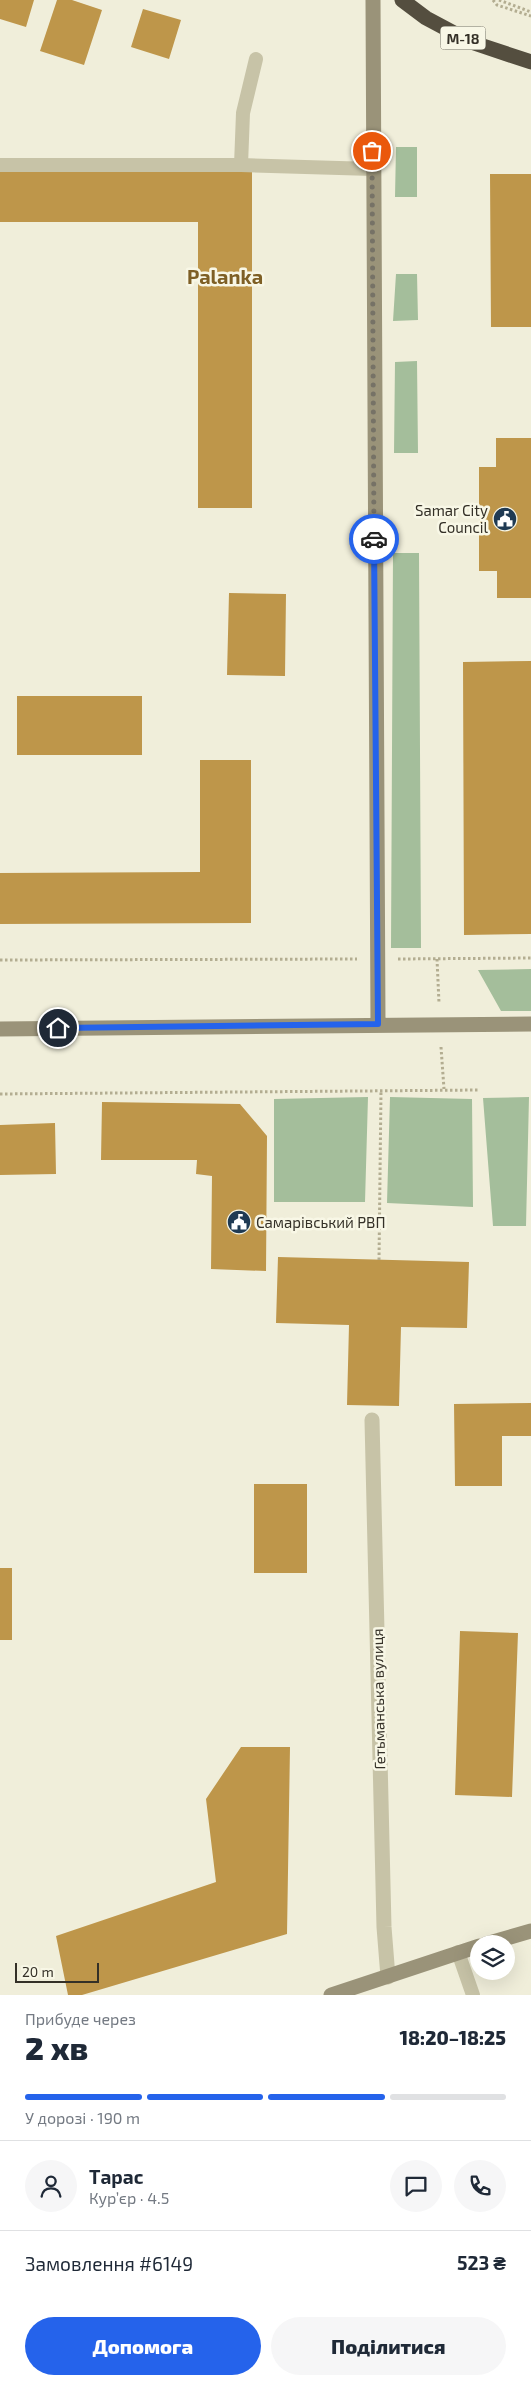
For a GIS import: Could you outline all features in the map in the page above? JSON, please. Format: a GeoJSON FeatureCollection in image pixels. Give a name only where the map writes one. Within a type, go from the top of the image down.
{"type":"FeatureCollection","features":[{"type":"Feature","properties":{"kind":"highway","name":"М-18"},"geometry":{"type":"LineString","coordinates":[[402,0],[426,18],[471,42],[531,62]]}},
{"type":"Feature","properties":{"kind":"street"},"geometry":{"type":"LineString","coordinates":[[373,0],[376,959],[378,1024]]}},
{"type":"Feature","properties":{"kind":"street"},"geometry":{"type":"LineString","coordinates":[[0,1029],[531,1024]]}},
{"type":"Feature","properties":{"kind":"street","name":"Гетьманська вулиця"},"geometry":{"type":"LineString","coordinates":[[372,1420],[384,1927],[388,1978]]}},
{"type":"Feature","properties":{"kind":"street"},"geometry":{"type":"LineString","coordinates":[[515,1936],[531,1931]]}},
{"type":"Feature","properties":{"kind":"street"},"geometry":{"type":"LineString","coordinates":[[331,1995],[388,1978],[470,1949]]}},
{"type":"Feature","properties":{"kind":"lane"},"geometry":{"type":"LineString","coordinates":[[241,165],[243,113],[256,59]]}},
{"type":"Feature","properties":{"kind":"lane"},"geometry":{"type":"LineString","coordinates":[[0,165],[241,165],[373,170]]}},
{"type":"Feature","properties":{"kind":"lane"},"geometry":{"type":"LineString","coordinates":[[458,1952],[473,1995]]}},
{"type":"Feature","properties":{"kind":"path"},"geometry":{"type":"LineString","coordinates":[[493,0],[497,5],[531,16]]}},
{"type":"Feature","properties":{"kind":"path"},"geometry":{"type":"LineString","coordinates":[[499,0],[531,12]]}},
{"type":"Feature","properties":{"kind":"path"},"geometry":{"type":"LineString","coordinates":[[0,960],[531,958]]}},
{"type":"Feature","properties":{"kind":"path"},"geometry":{"type":"LineString","coordinates":[[437,959],[439,1008]]}},
{"type":"Feature","properties":{"kind":"path"},"geometry":{"type":"LineString","coordinates":[[441,1041],[444,1089]]}},
{"type":"Feature","properties":{"kind":"path"},"geometry":{"type":"LineString","coordinates":[[379,1260],[381,1090]]}},
{"type":"Feature","properties":{"kind":"path"},"geometry":{"type":"LineString","coordinates":[[0,1094],[478,1090]]}},
{"type":"Feature","properties":{"kind":"green space"},"geometry":{"type":"Polygon","coordinates":[[[396,147],[417,147],[417,197],[395,197],[396,147]]]}},
{"type":"Feature","properties":{"kind":"green space"},"geometry":{"type":"Polygon","coordinates":[[[396,274],[417,274],[418,320],[393,321],[396,274]]]}},
{"type":"Feature","properties":{"kind":"green space"},"geometry":{"type":"Polygon","coordinates":[[[417,361],[418,453],[394,453],[395,362],[417,361]]]}},
{"type":"Feature","properties":{"kind":"green space"},"geometry":{"type":"Polygon","coordinates":[[[393,553],[419,553],[421,948],[391,948],[393,553]]]}},
{"type":"Feature","properties":{"kind":"green space"},"geometry":{"type":"Polygon","coordinates":[[[531,969],[531,1011],[501,1011],[478,970],[531,969]]]}},
{"type":"Feature","properties":{"kind":"green space"},"geometry":{"type":"Polygon","coordinates":[[[368,1097],[365,1202],[274,1202],[274,1099],[368,1097]]]}},
{"type":"Feature","properties":{"kind":"green space"},"geometry":{"type":"Polygon","coordinates":[[[390,1097],[472,1099],[473,1207],[387,1203],[390,1097]]]}},
{"type":"Feature","properties":{"kind":"green space"},"geometry":{"type":"Polygon","coordinates":[[[529,1097],[526,1226],[493,1226],[483,1098],[529,1097]]]}},
{"type":"Feature","properties":{"kind":"building"},"geometry":{"type":"Polygon","coordinates":[[[0,0],[34,0],[26,27],[0,19],[0,0]]]}},
{"type":"Feature","properties":{"kind":"building"},"geometry":{"type":"Polygon","coordinates":[[[57,0],[72,0],[102,10],[84,65],[40,51],[57,0]]]}},
{"type":"Feature","properties":{"kind":"building"},"geometry":{"type":"Polygon","coordinates":[[[143,9],[181,20],[169,59],[131,47],[143,9]]]}},
{"type":"Feature","properties":{"kind":"building"},"geometry":{"type":"Polygon","coordinates":[[[0,171],[252,171],[252,508],[198,508],[198,222],[0,222],[0,171]]]}},
{"type":"Feature","properties":{"kind":"building"},"geometry":{"type":"Polygon","coordinates":[[[490,174],[531,174],[531,327],[491,327],[490,174]]]}},
{"type":"Feature","properties":{"kind":"building","name":"Samar City Council"},"geometry":{"type":"Polygon","coordinates":[[[496,438],[531,438],[531,598],[497,598],[497,571],[479,571],[479,467],[496,467],[496,438]]]}},
{"type":"Feature","properties":{"kind":"building"},"geometry":{"type":"Polygon","coordinates":[[[229,593],[286,594],[285,676],[227,675],[229,593]]]}},
{"type":"Feature","properties":{"kind":"building"},"geometry":{"type":"Polygon","coordinates":[[[531,661],[531,934],[464,935],[463,662],[531,661]]]}},
{"type":"Feature","properties":{"kind":"building"},"geometry":{"type":"Polygon","coordinates":[[[17,696],[142,696],[142,755],[17,755],[17,696]]]}},
{"type":"Feature","properties":{"kind":"building"},"geometry":{"type":"Polygon","coordinates":[[[200,760],[251,760],[251,923],[0,924],[0,873],[200,872],[200,760]]]}},
{"type":"Feature","properties":{"kind":"building","name":"Самарівський РВП"},"geometry":{"type":"Polygon","coordinates":[[[102,1102],[240,1104],[267,1136],[266,1271],[211,1269],[212,1176],[196,1174],[197,1160],[101,1160],[102,1102]]]}},
{"type":"Feature","properties":{"kind":"building"},"geometry":{"type":"Polygon","coordinates":[[[55,1123],[56,1174],[0,1175],[0,1125],[55,1123]]]}},
{"type":"Feature","properties":{"kind":"building"},"geometry":{"type":"Polygon","coordinates":[[[278,1257],[469,1262],[467,1328],[401,1327],[399,1406],[347,1405],[349,1325],[276,1323],[278,1257]]]}},
{"type":"Feature","properties":{"kind":"building"},"geometry":{"type":"Polygon","coordinates":[[[531,1403],[531,1436],[502,1436],[502,1486],[455,1486],[454,1404],[531,1403]]]}},
{"type":"Feature","properties":{"kind":"building"},"geometry":{"type":"Polygon","coordinates":[[[254,1484],[307,1484],[307,1573],[254,1573],[254,1484]]]}},
{"type":"Feature","properties":{"kind":"building"},"geometry":{"type":"Polygon","coordinates":[[[0,1568],[12,1568],[12,1640],[0,1640],[0,1568]]]}},
{"type":"Feature","properties":{"kind":"building"},"geometry":{"type":"Polygon","coordinates":[[[460,1631],[518,1633],[512,1797],[455,1795],[460,1631]]]}},
{"type":"Feature","properties":{"kind":"building"},"geometry":{"type":"Polygon","coordinates":[[[241,1747],[290,1747],[287,1934],[82,1995],[68,1995],[56,1936],[216,1882],[206,1799],[241,1747]]]}},
{"type":"Feature","properties":{"kind":"way so far"},"geometry":{"type":"LineString","coordinates":[[372,151],[374,539]]}},
{"type":"Feature","properties":{"kind":"place","name":"Samar City Council"},"geometry":{"type":"Point","coordinates":[505,519]}},
{"type":"Feature","properties":{"kind":"place","name":"Самарівський РВП"},"geometry":{"type":"Point","coordinates":[239,1222]}},
{"type":"Feature","properties":{"kind":"district","name":"Palanka"},"geometry":{"type":"Point","coordinates":[225,276]}},
{"type":"Feature","properties":{"kind":"route"},"geometry":{"type":"LineString","coordinates":[[58,1028],[378,1024],[374,539]]}}]}
